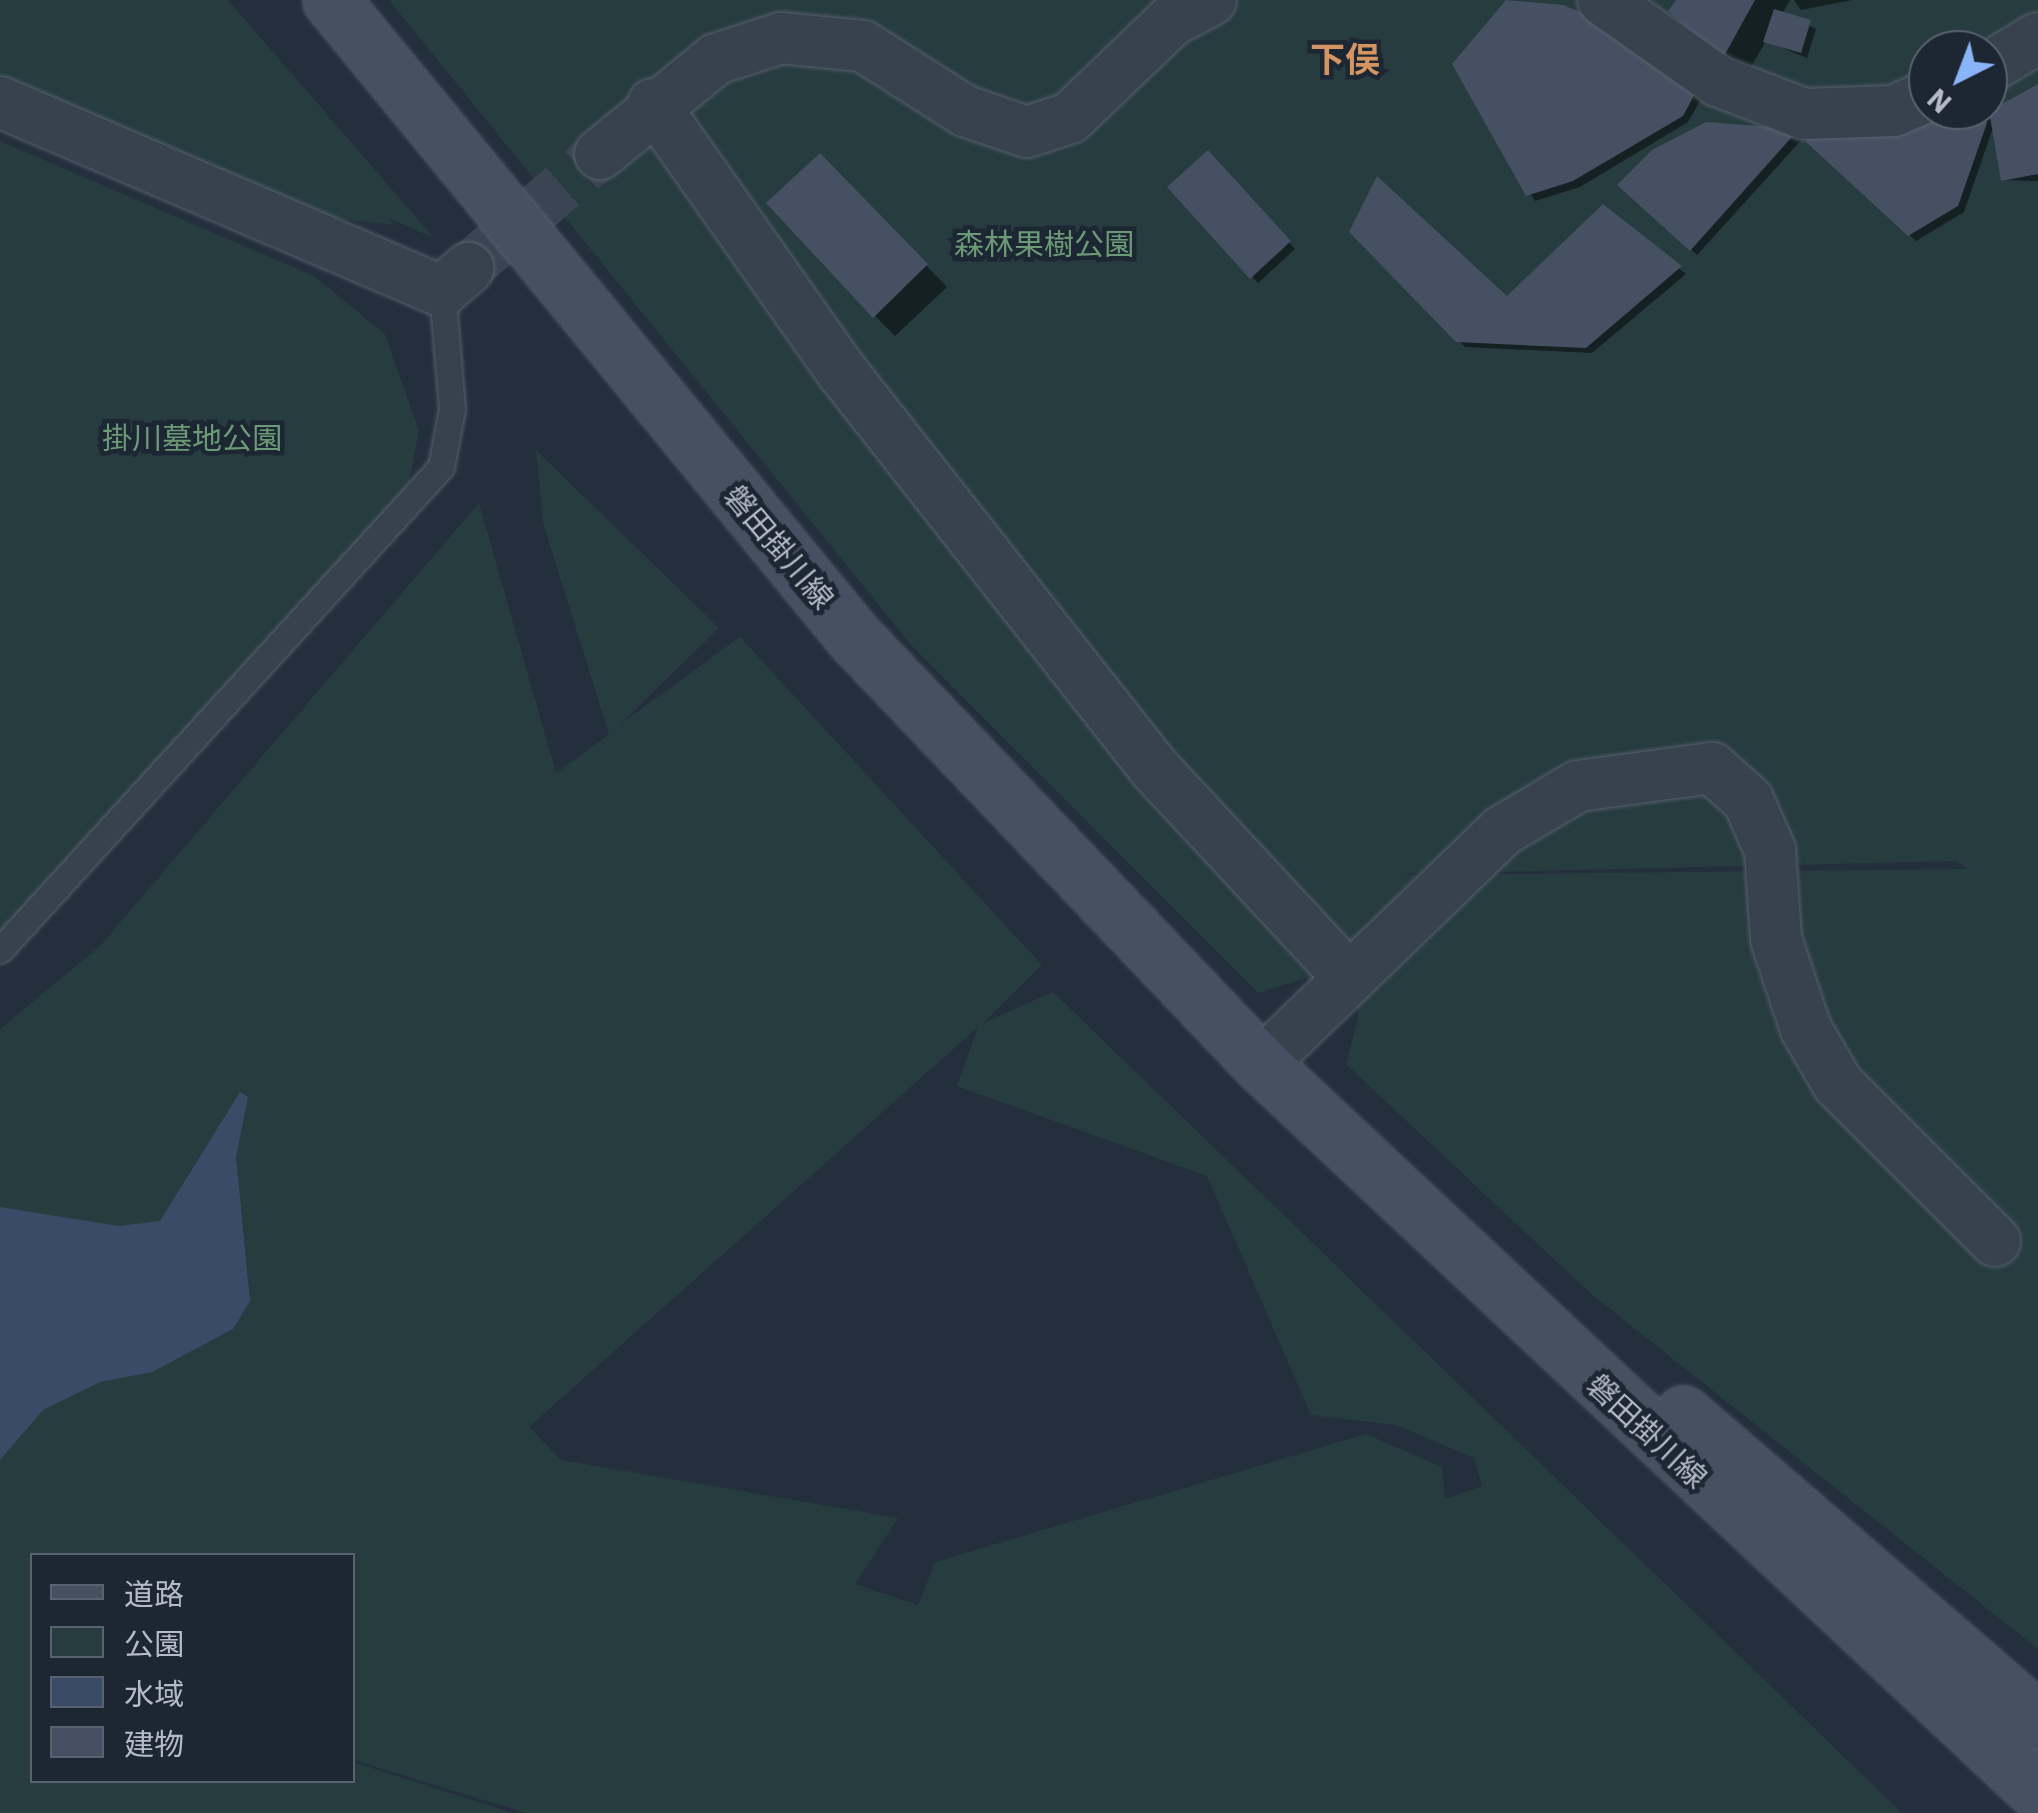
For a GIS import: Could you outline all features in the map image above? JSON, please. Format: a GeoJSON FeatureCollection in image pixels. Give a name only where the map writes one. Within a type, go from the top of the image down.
{"type":"FeatureCollection","features":[{"type":"Feature","properties":{"kind":"main road","name":"磐田掛川線"},"geometry":{"type":"LineString","coordinates":[[331,0],[853,636],[1261,1064],[2038,1792]]}},
{"type":"Feature","properties":{"kind":"main road","name":"磐田掛川線"},"geometry":{"type":"LineString","coordinates":[[1261,1064],[1493,1249],[2038,1720]]}},
{"type":"Feature","properties":{"kind":"street"},"geometry":{"type":"LineString","coordinates":[[600,154],[653,104],[716,59],[781,38],[862,46],[966,110],[1027,132],[1070,118],[1171,21],[1212,0]]}},
{"type":"Feature","properties":{"kind":"street"},"geometry":{"type":"LineString","coordinates":[[1603,0],[1718,81],[1804,114],[1894,111],[1908,105]]}},
{"type":"Feature","properties":{"kind":"street"},"geometry":{"type":"LineString","coordinates":[[2008,56],[2038,38]]}},
{"type":"Feature","properties":{"kind":"street"},"geometry":{"type":"LineString","coordinates":[[0,102],[455,280]]}},
{"type":"Feature","properties":{"kind":"street"},"geometry":{"type":"LineString","coordinates":[[653,104],[843,374],[1154,768],[1350,978]]}},
{"type":"Feature","properties":{"kind":"street"},"geometry":{"type":"LineString","coordinates":[[1261,1064],[1502,832],[1578,786],[1712,768],[1748,800],[1770,850],[1776,939],[1830,1070],[1995,1241]]}},
{"type":"Feature","properties":{"kind":"lane"},"geometry":{"type":"LineString","coordinates":[[0,950],[441,467],[452,409],[455,280]]}},
{"type":"Feature","properties":{"kind":"green space"},"geometry":{"type":"Polygon","coordinates":[[[0,0],[228,0],[434,238],[389,218],[394,225],[301,215],[0,89],[0,0]]]}},
{"type":"Feature","properties":{"kind":"green space","name":"森林果樹公園"},"geometry":{"type":"Polygon","coordinates":[[[389,0],[2038,0],[2038,1649],[1590,1293],[1346,1064],[1359,1012],[1341,987],[1331,998],[1307,978],[1258,993],[912,646],[389,0]],[[1956,861],[1405,875],[1968,869],[1956,861]]]}},
{"type":"Feature","properties":{"kind":"green space","name":"掛川墓地公園"},"geometry":{"type":"Polygon","coordinates":[[[0,141],[314,276],[385,334],[419,431],[405,502],[0,945],[0,141]]]}},
{"type":"Feature","properties":{"kind":"green space"},"geometry":{"type":"Polygon","coordinates":[[[536,450],[719,628],[619,725],[740,637],[1042,965],[983,1023],[1053,992],[1902,1813],[526,1813],[355,1761],[355,1553],[30,1553],[30,1783],[355,1783],[355,1763],[513,1813],[0,1813],[0,1029],[99,947],[479,503],[556,773],[609,734],[543,523],[536,450]],[[978,1027],[529,1427],[561,1460],[898,1518],[855,1584],[918,1605],[935,1562],[1366,1434],[1442,1467],[1445,1499],[1482,1486],[1474,1458],[1396,1425],[1311,1415],[1207,1176],[957,1086],[978,1027]]]}},
{"type":"Feature","properties":{"kind":"water"},"geometry":{"type":"Polygon","coordinates":[[[240,1092],[248,1097],[236,1157],[250,1301],[233,1329],[152,1372],[100,1382],[43,1410],[0,1460],[0,1207],[118,1226],[160,1221],[240,1092]]]}},
{"type":"Feature","properties":{"kind":"building"},"geometry":{"type":"Polygon","coordinates":[[[1506,0],[1563,5],[1625,30],[1699,86],[1683,116],[1573,181],[1526,196],[1452,64],[1506,0]]]}},
{"type":"Feature","properties":{"kind":"building"},"geometry":{"type":"Polygon","coordinates":[[[1676,0],[1755,0],[1723,58],[1668,11],[1676,0]]]}},
{"type":"Feature","properties":{"kind":"building"},"geometry":{"type":"Polygon","coordinates":[[[1774,9],[1811,20],[1801,53],[1763,42],[1774,9]]]}},
{"type":"Feature","properties":{"kind":"building"},"geometry":{"type":"Polygon","coordinates":[[[2038,84],[2038,174],[2001,181],[1992,130],[2008,130],[2008,101],[2038,84]]]}},
{"type":"Feature","properties":{"kind":"building"},"geometry":{"type":"Polygon","coordinates":[[[1908,113],[1908,130],[1985,130],[1958,206],[1908,236],[1806,142],[1810,128],[1908,113]]]}},
{"type":"Feature","properties":{"kind":"building"},"geometry":{"type":"Polygon","coordinates":[[[1706,122],[1799,129],[1690,251],[1617,185],[1652,150],[1706,122]]]}},
{"type":"Feature","properties":{"kind":"building"},"geometry":{"type":"Polygon","coordinates":[[[1208,150],[1291,241],[1250,279],[1167,187],[1208,150]]]}},
{"type":"Feature","properties":{"kind":"building"},"geometry":{"type":"Polygon","coordinates":[[[820,153],[928,264],[873,318],[766,203],[820,153]]]}},
{"type":"Feature","properties":{"kind":"building"},"geometry":{"type":"Polygon","coordinates":[[[1377,176],[1507,296],[1603,204],[1682,266],[1586,348],[1456,342],[1349,232],[1377,176]]]}},
{"type":"Feature","properties":{"kind":"tunnel"},"geometry":{"type":"LineString","coordinates":[[468,268],[600,154]]}},
{"type":"Feature","properties":{"kind":"district","name":"下俣"},"geometry":{"type":"Point","coordinates":[1345,59]}}]}
